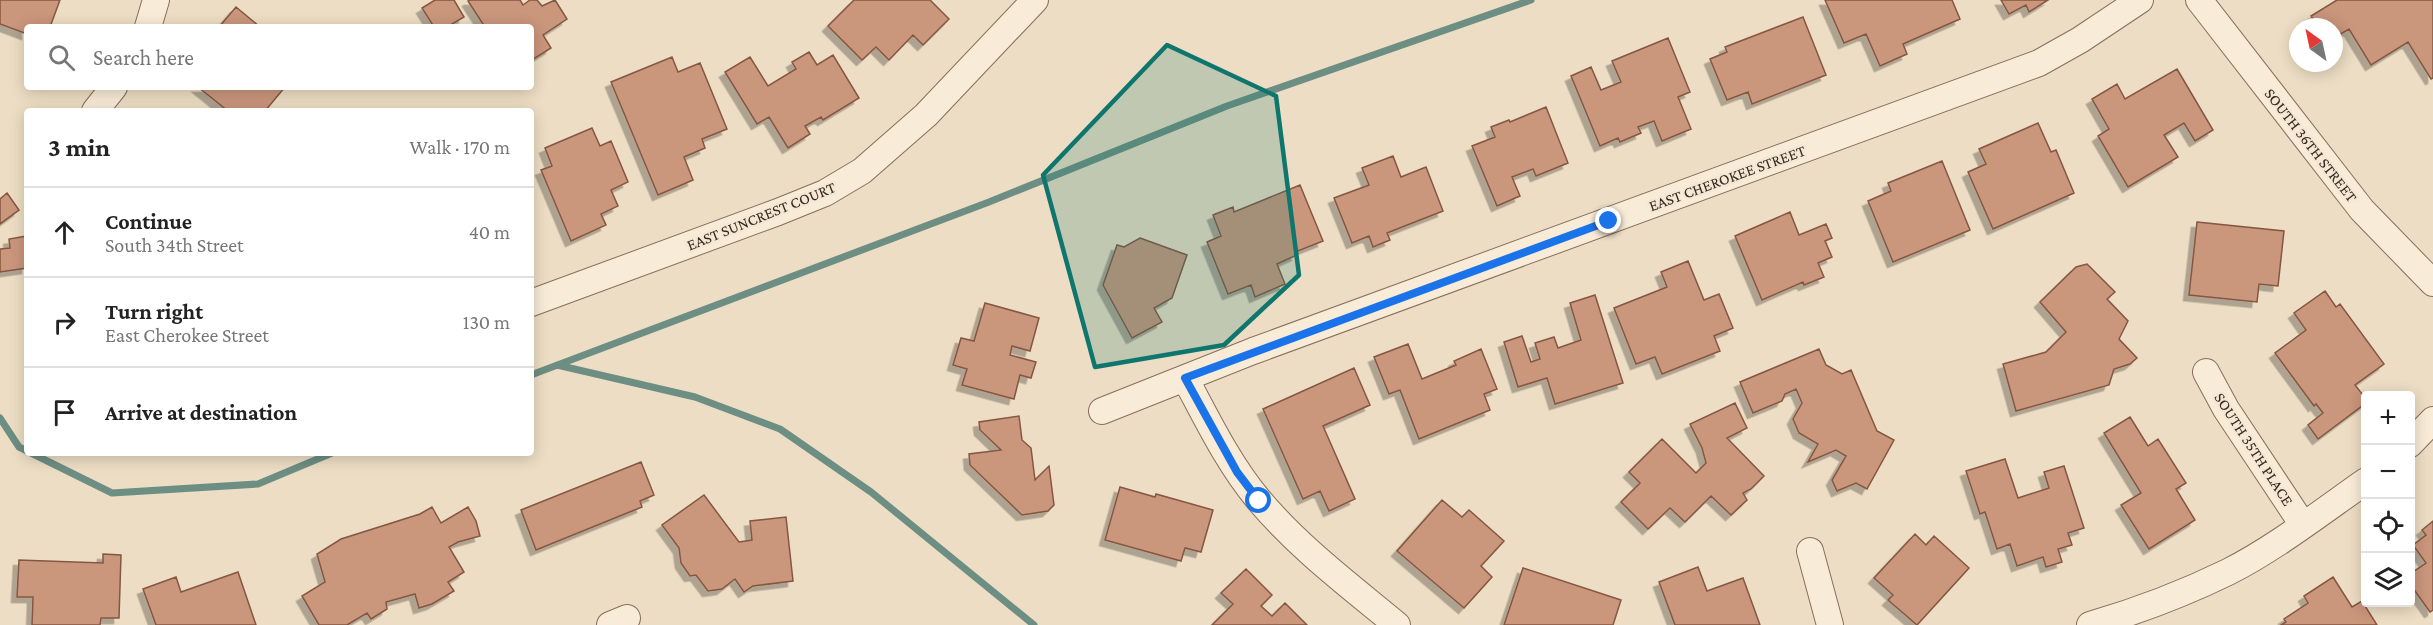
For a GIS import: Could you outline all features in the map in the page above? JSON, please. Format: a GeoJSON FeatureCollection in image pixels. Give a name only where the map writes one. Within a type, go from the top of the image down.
{"type":"FeatureCollection","features":[{"type":"Feature","properties":{"kind":"street"},"geometry":{"type":"LineString","coordinates":[[149,24],[156,0]]}},
{"type":"Feature","properties":{"kind":"street","name":"EAST SUNCREST COURT"},"geometry":{"type":"LineString","coordinates":[[534,302],[778,212],[825,193],[862,171],[926,115],[1035,0]]}},
{"type":"Feature","properties":{"kind":"street","name":"EAST CHEROKEE STREET"},"geometry":{"type":"LineString","coordinates":[[1102,411],[1185,378],[2039,63],[2080,40],[2140,0]]}},
{"type":"Feature","properties":{"kind":"street","name":"SOUTH 36TH STREET"},"geometry":{"type":"LineString","coordinates":[[2199,0],[2362,210],[2433,283]]}},
{"type":"Feature","properties":{"kind":"street"},"geometry":{"type":"LineString","coordinates":[[97,108],[112,90]]}},
{"type":"Feature","properties":{"kind":"street","name":"SOUTH 35TH PLACE"},"geometry":{"type":"LineString","coordinates":[[2206,372],[2226,409],[2303,525]]}},
{"type":"Feature","properties":{"kind":"street"},"geometry":{"type":"LineString","coordinates":[[1185,378],[1237,472],[1259,501],[1317,558],[1397,625]]}},
{"type":"Feature","properties":{"kind":"street"},"geometry":{"type":"LineString","coordinates":[[2415,439],[2433,420]]}},
{"type":"Feature","properties":{"kind":"street"},"geometry":{"type":"LineString","coordinates":[[2090,625],[2146,608],[2229,572],[2361,484]]}},
{"type":"Feature","properties":{"kind":"street"},"geometry":{"type":"LineString","coordinates":[[1810,551],[1830,625]]}},
{"type":"Feature","properties":{"kind":"highlighted area"},"geometry":{"type":"Polygon","coordinates":[[[1167,45],[1276,96],[1299,275],[1224,345],[1095,367],[1043,175],[1167,45]]]}},
{"type":"Feature","properties":{"kind":"building"},"geometry":{"type":"Polygon","coordinates":[[[0,0],[60,0],[51,24],[24,24],[24,33],[0,24],[0,0]]]}},
{"type":"Feature","properties":{"kind":"building"},"geometry":{"type":"Polygon","coordinates":[[[435,0],[454,0],[464,17],[452,24],[432,24],[422,8],[435,0]]]}},
{"type":"Feature","properties":{"kind":"building"},"geometry":{"type":"Polygon","coordinates":[[[520,0],[523,5],[530,0],[537,0],[542,6],[555,0],[567,19],[543,35],[551,48],[534,59],[534,24],[483,24],[468,1],[520,0]]]}},
{"type":"Feature","properties":{"kind":"building"},"geometry":{"type":"Polygon","coordinates":[[[854,0],[930,0],[949,19],[923,45],[913,35],[889,60],[876,47],[862,60],[828,26],[854,0]]]}},
{"type":"Feature","properties":{"kind":"building"},"geometry":{"type":"Polygon","coordinates":[[[1825,0],[1952,0],[1960,19],[1903,44],[1907,54],[1880,66],[1866,34],[1844,43],[1825,0]]]}},
{"type":"Feature","properties":{"kind":"building"},"geometry":{"type":"Polygon","coordinates":[[[2001,0],[2048,0],[2029,12],[2026,5],[2009,14],[2001,0]]]}},
{"type":"Feature","properties":{"kind":"building"},"geometry":{"type":"Polygon","coordinates":[[[2337,0],[2433,0],[2433,78],[2431,79],[2408,42],[2371,65],[2349,29],[2343,33],[2343,18],[2312,18],[2311,16],[2337,0]]]}},
{"type":"Feature","properties":{"kind":"building"},"geometry":{"type":"Polygon","coordinates":[[[236,7],[256,24],[222,24],[236,7]]]}},
{"type":"Feature","properties":{"kind":"building"},"geometry":{"type":"Polygon","coordinates":[[[1803,17],[1826,75],[1752,104],[1748,92],[1727,100],[1710,59],[1727,52],[1725,47],[1803,17]]]}},
{"type":"Feature","properties":{"kind":"building"},"geometry":{"type":"Polygon","coordinates":[[[1668,38],[1690,92],[1678,97],[1691,129],[1662,141],[1654,121],[1638,127],[1641,133],[1620,142],[1618,138],[1600,146],[1571,76],[1591,67],[1601,90],[1621,82],[1612,61],[1668,38]]]}},
{"type":"Feature","properties":{"kind":"building"},"geometry":{"type":"Polygon","coordinates":[[[809,52],[817,65],[833,55],[859,98],[823,120],[821,117],[805,126],[810,134],[788,148],[769,117],[757,124],[725,72],[750,57],[768,86],[796,69],[792,62],[809,52]]]}},
{"type":"Feature","properties":{"kind":"building"},"geometry":{"type":"Polygon","coordinates":[[[672,57],[678,72],[700,63],[727,129],[702,139],[705,148],[684,157],[693,180],[658,195],[611,82],[672,57]]]}},
{"type":"Feature","properties":{"kind":"building"},"geometry":{"type":"Polygon","coordinates":[[[2177,69],[2213,130],[2195,141],[2184,123],[2164,135],[2178,157],[2128,187],[2098,136],[2109,129],[2092,99],[2117,84],[2125,99],[2177,69]]]}},
{"type":"Feature","properties":{"kind":"building"},"geometry":{"type":"Polygon","coordinates":[[[202,90],[282,90],[268,108],[224,108],[202,90]]]}},
{"type":"Feature","properties":{"kind":"building"},"geometry":{"type":"Polygon","coordinates":[[[1546,107],[1568,163],[1536,176],[1533,169],[1512,177],[1520,196],[1497,206],[1472,146],[1495,137],[1491,127],[1546,107]]]}},
{"type":"Feature","properties":{"kind":"building"},"geometry":{"type":"Polygon","coordinates":[[[2038,123],[2051,152],[2056,150],[2074,193],[1993,229],[1968,172],[1986,164],[1979,149],[2038,123]]]}},
{"type":"Feature","properties":{"kind":"building"},"geometry":{"type":"Polygon","coordinates":[[[592,128],[600,146],[611,141],[628,182],[611,190],[618,206],[601,214],[606,225],[571,241],[541,170],[552,166],[545,148],[592,128]]]}},
{"type":"Feature","properties":{"kind":"building"},"geometry":{"type":"Polygon","coordinates":[[[1393,156],[1401,177],[1426,167],[1443,211],[1387,233],[1390,240],[1373,247],[1369,236],[1352,243],[1334,198],[1369,185],[1362,168],[1393,156]]]}},
{"type":"Feature","properties":{"kind":"building"},"geometry":{"type":"Polygon","coordinates":[[[1942,161],[1970,230],[1893,262],[1868,201],[1891,191],[1888,183],[1942,161]]]}},
{"type":"Feature","properties":{"kind":"building"},"geometry":{"type":"Polygon","coordinates":[[[1300,185],[1323,241],[1295,252],[1297,255],[1277,264],[1285,284],[1255,297],[1251,285],[1228,294],[1207,242],[1221,236],[1213,215],[1233,207],[1234,212],[1300,185]]]}},
{"type":"Feature","properties":{"kind":"building"},"geometry":{"type":"Polygon","coordinates":[[[7,193],[19,210],[0,224],[0,199],[7,193]]]}},
{"type":"Feature","properties":{"kind":"building"},"geometry":{"type":"Polygon","coordinates":[[[1790,212],[1799,235],[1826,224],[1832,238],[1825,241],[1832,257],[1818,263],[1824,277],[1804,285],[1803,282],[1762,300],[1735,236],[1790,212]]]}},
{"type":"Feature","properties":{"kind":"building"},"geometry":{"type":"Polygon","coordinates":[[[2197,222],[2284,231],[2278,286],[2259,284],[2257,302],[2189,295],[2197,222]]]}},
{"type":"Feature","properties":{"kind":"building"},"geometry":{"type":"Polygon","coordinates":[[[24,236],[24,268],[0,272],[0,249],[10,248],[9,239],[24,236]]]}},
{"type":"Feature","properties":{"kind":"building"},"geometry":{"type":"Polygon","coordinates":[[[1140,238],[1187,255],[1172,298],[1154,308],[1162,322],[1132,338],[1103,285],[1117,245],[1124,247],[1140,238]]]}},
{"type":"Feature","properties":{"kind":"building"},"geometry":{"type":"Polygon","coordinates":[[[1688,261],[1704,300],[1719,294],[1733,328],[1714,336],[1720,351],[1662,374],[1655,357],[1636,364],[1614,308],[1667,287],[1661,272],[1688,261]]]}},
{"type":"Feature","properties":{"kind":"building"},"geometry":{"type":"Polygon","coordinates":[[[2087,264],[2115,292],[2107,299],[2128,321],[2119,339],[2137,358],[2130,364],[2114,369],[2109,385],[2016,411],[2003,364],[2046,352],[2066,332],[2040,302],[2076,267],[2087,264]]]}},
{"type":"Feature","properties":{"kind":"building"},"geometry":{"type":"Polygon","coordinates":[[[2325,291],[2336,307],[2340,304],[2384,364],[2355,385],[2361,393],[2361,407],[2318,439],[2308,425],[2323,413],[2316,404],[2314,406],[2275,353],[2306,330],[2294,313],[2325,291]]]}},
{"type":"Feature","properties":{"kind":"building"},"geometry":{"type":"Polygon","coordinates":[[[1595,295],[1623,383],[1555,404],[1547,378],[1518,387],[1504,342],[1522,336],[1531,362],[1540,359],[1535,343],[1554,337],[1558,348],[1581,340],[1570,303],[1595,295]]]}},
{"type":"Feature","properties":{"kind":"building"},"geometry":{"type":"Polygon","coordinates":[[[985,303],[1039,318],[1030,351],[1012,346],[1010,355],[1036,362],[1031,378],[1020,375],[1014,399],[962,385],[967,369],[953,365],[961,338],[974,341],[985,303]]]}},
{"type":"Feature","properties":{"kind":"building"},"geometry":{"type":"Polygon","coordinates":[[[1408,344],[1422,379],[1456,365],[1454,361],[1481,349],[1497,389],[1484,394],[1490,410],[1419,439],[1400,390],[1389,394],[1374,357],[1408,344]]]}},
{"type":"Feature","properties":{"kind":"building"},"geometry":{"type":"Polygon","coordinates":[[[1819,349],[1826,365],[1842,374],[1851,370],[1877,431],[1894,440],[1867,489],[1856,483],[1837,491],[1832,480],[1846,456],[1836,450],[1808,462],[1818,444],[1799,433],[1793,419],[1802,403],[1796,389],[1785,394],[1782,401],[1753,413],[1740,382],[1819,349]]]}},
{"type":"Feature","properties":{"kind":"building"},"geometry":{"type":"Polygon","coordinates":[[[1354,368],[1370,405],[1323,426],[1355,499],[1329,511],[1320,491],[1303,499],[1263,409],[1354,368]]]}},
{"type":"Feature","properties":{"kind":"building"},"geometry":{"type":"Polygon","coordinates":[[[1735,403],[1747,428],[1727,438],[1764,476],[1751,489],[1743,493],[1747,500],[1731,515],[1711,496],[1685,522],[1670,508],[1648,529],[1621,502],[1640,483],[1629,472],[1662,439],[1696,473],[1706,463],[1702,448],[1690,424],[1735,403]]]}},
{"type":"Feature","properties":{"kind":"building"},"geometry":{"type":"Polygon","coordinates":[[[1019,416],[1022,440],[1031,448],[1035,480],[1049,466],[1054,505],[1048,511],[1022,515],[970,465],[969,454],[1001,450],[980,430],[979,422],[1019,416]]]}},
{"type":"Feature","properties":{"kind":"building"},"geometry":{"type":"Polygon","coordinates":[[[2130,417],[2148,446],[2158,439],[2186,483],[2176,489],[2195,520],[2149,549],[2121,505],[2141,493],[2104,433],[2130,417]]]}},
{"type":"Feature","properties":{"kind":"building"},"geometry":{"type":"Polygon","coordinates":[[[2005,459],[2018,498],[2049,488],[2044,472],[2064,466],[2084,528],[2068,533],[2072,545],[2058,549],[2062,562],[2046,567],[2043,557],[2017,566],[2010,544],[1997,549],[1985,512],[1980,514],[1966,471],[2005,459]]]}},
{"type":"Feature","properties":{"kind":"building"},"geometry":{"type":"Polygon","coordinates":[[[641,462],[654,495],[640,501],[642,507],[536,550],[521,510],[641,462]]]}},
{"type":"Feature","properties":{"kind":"building"},"geometry":{"type":"Polygon","coordinates":[[[1120,487],[1155,497],[1156,494],[1213,510],[1201,552],[1185,548],[1181,561],[1105,540],[1120,487]]]}},
{"type":"Feature","properties":{"kind":"building"},"geometry":{"type":"Polygon","coordinates":[[[704,495],[739,542],[752,540],[750,521],[786,517],[793,581],[753,586],[744,592],[735,579],[722,589],[708,591],[696,575],[690,576],[681,563],[679,548],[662,525],[704,495]]]}},
{"type":"Feature","properties":{"kind":"building"},"geometry":{"type":"Polygon","coordinates":[[[1442,500],[1462,517],[1469,510],[1504,541],[1481,566],[1492,577],[1464,608],[1397,551],[1442,500]]]}},
{"type":"Feature","properties":{"kind":"building"},"geometry":{"type":"Polygon","coordinates":[[[432,507],[441,523],[468,507],[476,521],[480,536],[449,547],[464,572],[448,582],[454,591],[432,604],[419,608],[415,594],[386,602],[387,609],[371,619],[367,613],[347,625],[319,625],[302,596],[325,582],[317,554],[341,539],[420,514],[432,507]]]}},
{"type":"Feature","properties":{"kind":"building"},"geometry":{"type":"Polygon","coordinates":[[[2433,521],[2433,610],[2430,612],[2415,591],[2415,571],[2426,563],[2415,548],[2415,543],[2426,535],[2422,530],[2433,521]]]}},
{"type":"Feature","properties":{"kind":"building"},"geometry":{"type":"Polygon","coordinates":[[[1915,534],[1926,545],[1934,536],[1969,568],[1917,625],[1888,600],[1893,595],[1874,578],[1915,534]]]}},
{"type":"Feature","properties":{"kind":"building"},"geometry":{"type":"Polygon","coordinates":[[[103,554],[121,555],[119,618],[101,618],[100,625],[32,625],[33,597],[17,597],[19,560],[103,563],[103,554]]]}},
{"type":"Feature","properties":{"kind":"building"},"geometry":{"type":"Polygon","coordinates":[[[1698,567],[1707,591],[1743,578],[1760,625],[1675,625],[1659,582],[1698,567]]]}},
{"type":"Feature","properties":{"kind":"building"},"geometry":{"type":"Polygon","coordinates":[[[1523,568],[1621,600],[1613,625],[1504,625],[1523,568]]]}},
{"type":"Feature","properties":{"kind":"building"},"geometry":{"type":"Polygon","coordinates":[[[1246,569],[1272,595],[1261,606],[1272,616],[1285,603],[1307,625],[1212,625],[1233,604],[1221,593],[1246,569]]]}},
{"type":"Feature","properties":{"kind":"building"},"geometry":{"type":"Polygon","coordinates":[[[238,572],[256,625],[156,625],[143,589],[176,577],[181,592],[238,572]]]}},
{"type":"Feature","properties":{"kind":"building"},"geometry":{"type":"Polygon","coordinates":[[[2333,577],[2352,607],[2361,602],[2361,607],[2366,607],[2377,625],[2281,625],[2286,622],[2284,619],[2308,603],[2304,596],[2333,577]]]}},
{"type":"Feature","properties":{"kind":"waterway"},"geometry":{"type":"LineString","coordinates":[[534,374],[989,202],[1227,106],[1531,0]]}},
{"type":"Feature","properties":{"kind":"waterway"},"geometry":{"type":"LineString","coordinates":[[557,365],[695,397],[780,429],[871,492],[1034,625]]}},
{"type":"Feature","properties":{"kind":"waterway"},"geometry":{"type":"LineString","coordinates":[[0,418],[19,447],[24,450]]}},
{"type":"Feature","properties":{"kind":"waterway"},"geometry":{"type":"LineString","coordinates":[[37,456],[112,493],[258,484],[325,456]]}},
{"type":"Feature","properties":{"kind":"route"},"geometry":{"type":"LineString","coordinates":[[1259,501],[1237,472],[1185,378],[1609,221]]}}]}
